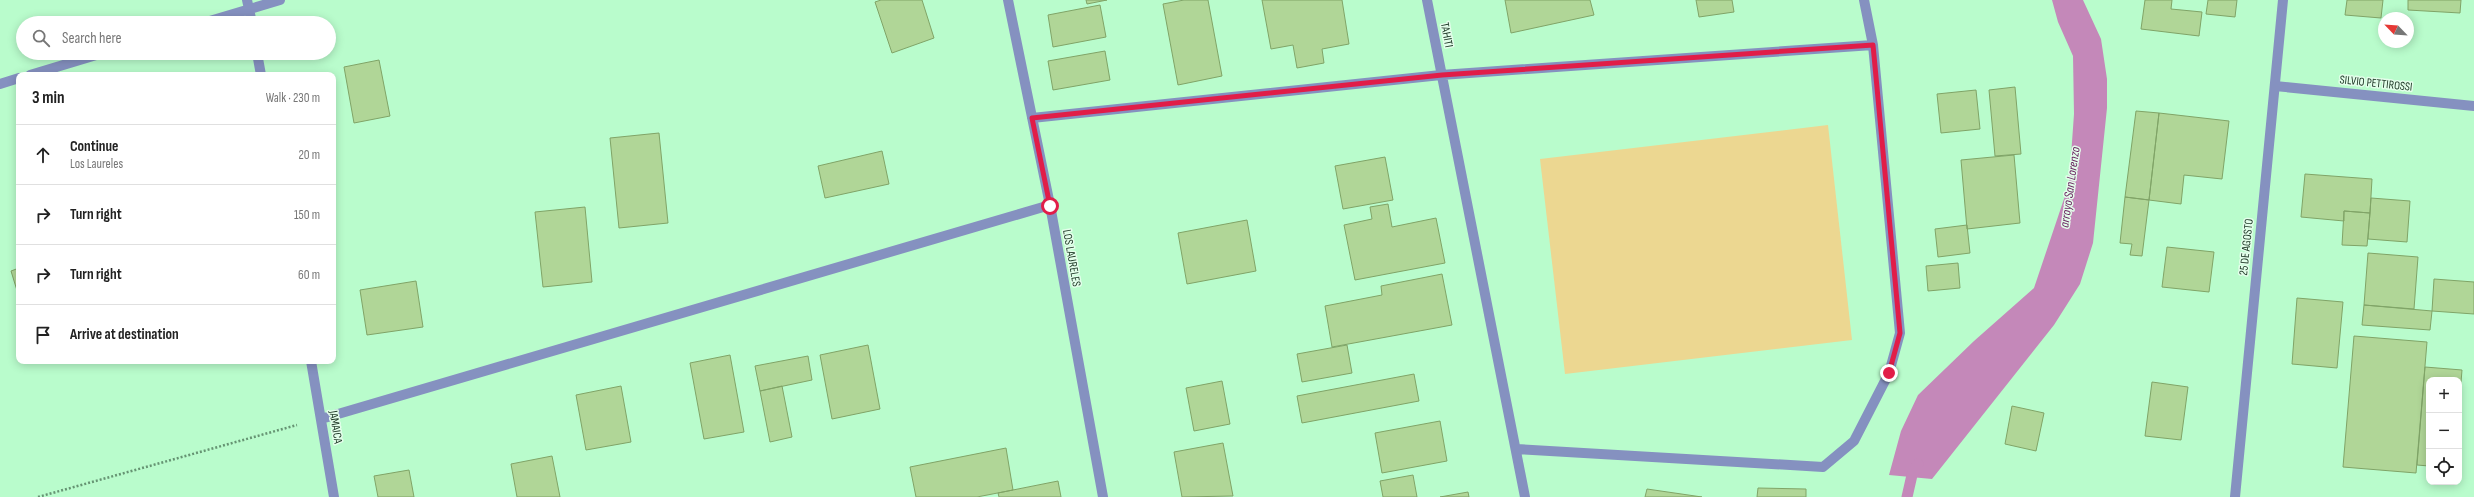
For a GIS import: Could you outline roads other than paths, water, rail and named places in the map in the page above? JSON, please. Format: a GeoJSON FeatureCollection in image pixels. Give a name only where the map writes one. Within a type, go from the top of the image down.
{"type":"FeatureCollection","features":[{"type":"Feature","properties":{"kind":"street"},"geometry":{"type":"LineString","coordinates":[[220,16],[248,5],[280,0]]}},
{"type":"Feature","properties":{"kind":"street","name":"LOS LAURELES"},"geometry":{"type":"LineString","coordinates":[[1008,0],[1050,206],[1103,497]]}},
{"type":"Feature","properties":{"kind":"street","name":"TAHITI"},"geometry":{"type":"LineString","coordinates":[[1427,0],[1525,497]]}},
{"type":"Feature","properties":{"kind":"street"},"geometry":{"type":"LineString","coordinates":[[1516,449],[1823,467],[1854,442],[1889,373],[1900,333],[1873,45],[1864,0]]}},
{"type":"Feature","properties":{"kind":"street","name":"25 DE AGOSTO"},"geometry":{"type":"LineString","coordinates":[[2235,497],[2283,0]]}},
{"type":"Feature","properties":{"kind":"street"},"geometry":{"type":"LineString","coordinates":[[248,5],[250,16]]}},
{"type":"Feature","properties":{"kind":"street"},"geometry":{"type":"LineString","coordinates":[[1032,118],[1442,75],[1873,45]]}},
{"type":"Feature","properties":{"kind":"street"},"geometry":{"type":"LineString","coordinates":[[40,72],[80,60]]}},
{"type":"Feature","properties":{"kind":"street"},"geometry":{"type":"LineString","coordinates":[[258,60],[260,72]]}},
{"type":"Feature","properties":{"kind":"street"},"geometry":{"type":"LineString","coordinates":[[0,84],[16,79]]}},
{"type":"Feature","properties":{"kind":"street","name":"SILVIO PETTIROSSI"},"geometry":{"type":"LineString","coordinates":[[2275,86],[2474,106]]}},
{"type":"Feature","properties":{"kind":"street"},"geometry":{"type":"LineString","coordinates":[[321,419],[1050,206]]}},
{"type":"Feature","properties":{"kind":"street","name":"JAMAICA"},"geometry":{"type":"LineString","coordinates":[[312,364],[334,497]]}},
{"type":"Feature","properties":{"kind":"water"},"geometry":{"type":"Polygon","coordinates":[[[2052,0],[2083,0],[2101,39],[2107,79],[2107,108],[2093,243],[2080,284],[2054,325],[1932,479],[1889,475],[1901,431],[1918,395],[1974,341],[2034,288],[2069,184],[2074,114],[2073,56],[2058,22],[2052,0]]]}},
{"type":"Feature","properties":{"kind":"waterway","name":"arroyo San Lorenzo"},"geometry":{"type":"LineString","coordinates":[[1907,497],[1912,475],[1918,464]]}}]}
